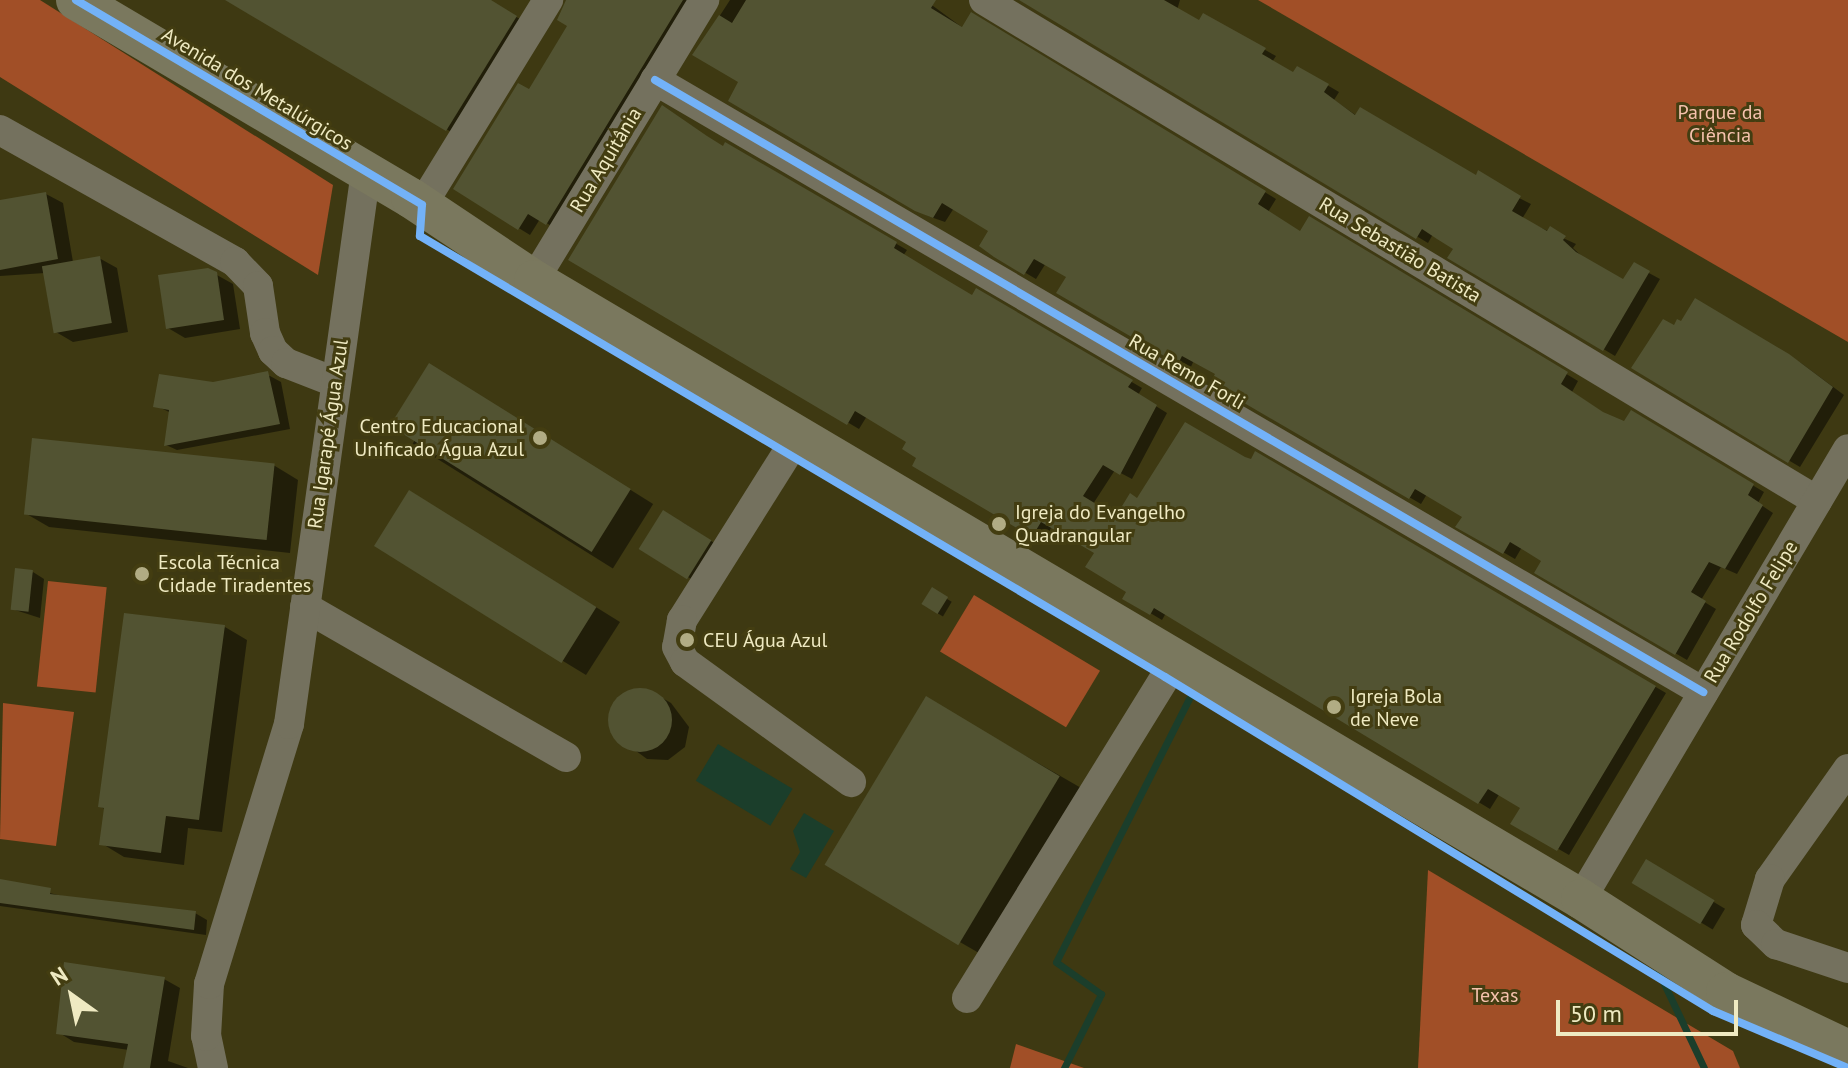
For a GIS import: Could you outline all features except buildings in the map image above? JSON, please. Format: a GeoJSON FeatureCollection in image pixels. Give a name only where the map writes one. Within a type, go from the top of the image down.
{"type":"FeatureCollection","features":[{"type":"Feature","properties":{"kind":"main road","name":"Avenida dos Metalúrgicos"},"geometry":{"type":"LineString","coordinates":[[76,0],[422,205],[534,280],[1581,899],[1726,992],[1848,1050]]}},
{"type":"Feature","properties":{"kind":"street"},"geometry":{"type":"LineString","coordinates":[[422,205],[548,0]]}},
{"type":"Feature","properties":{"kind":"street","name":"Rua Aquitânia"},"geometry":{"type":"LineString","coordinates":[[534,280],[704,0]]}},
{"type":"Feature","properties":{"kind":"street","name":"Rua Sebastião Batista"},"geometry":{"type":"LineString","coordinates":[[984,0],[1817,501]]}},
{"type":"Feature","properties":{"kind":"street","name":"Rua Remo Forli"},"geometry":{"type":"LineString","coordinates":[[655,80],[1703,692]]}},
{"type":"Feature","properties":{"kind":"street"},"geometry":{"type":"LineString","coordinates":[[0,130],[235,262],[258,286],[265,333],[273,351],[286,363],[335,382]]}},
{"type":"Feature","properties":{"kind":"street","name":"Rua Igarapé Água Azul"},"geometry":{"type":"LineString","coordinates":[[213,1068],[206,1036],[209,984],[276,777],[289,724],[366,171]]}},
{"type":"Feature","properties":{"kind":"street"},"geometry":{"type":"LineString","coordinates":[[798,436],[682,620],[677,647],[685,662],[851,782]]}},
{"type":"Feature","properties":{"kind":"street","name":"Rua Rodolfo Felipe"},"geometry":{"type":"LineString","coordinates":[[1581,899],[1848,449]]}},
{"type":"Feature","properties":{"kind":"street"},"geometry":{"type":"LineString","coordinates":[[305,607],[566,757]]}},
{"type":"Feature","properties":{"kind":"street"},"geometry":{"type":"LineString","coordinates":[[967,998],[1176,659]]}},
{"type":"Feature","properties":{"kind":"street"},"geometry":{"type":"LineString","coordinates":[[1848,769],[1757,913],[1761,935],[1848,968]]}},
{"type":"Feature","properties":{"kind":"street"},"geometry":{"type":"LineString","coordinates":[[1774,885],[1848,806]]}},
{"type":"Feature","properties":{"kind":"green space"},"geometry":{"type":"Polygon","coordinates":[[[0,0],[40,0],[333,185],[318,275],[0,77],[0,0]]]}},
{"type":"Feature","properties":{"kind":"green space","name":"Parque da Ciência"},"geometry":{"type":"Polygon","coordinates":[[[1258,0],[1848,0],[1848,342],[1258,0]]]}},
{"type":"Feature","properties":{"kind":"green space"},"geometry":{"type":"Polygon","coordinates":[[[48,581],[107,587],[96,693],[37,686],[48,581]]]}},
{"type":"Feature","properties":{"kind":"green space"},"geometry":{"type":"Polygon","coordinates":[[[974,595],[1100,671],[1066,727],[940,652],[974,595]]]}},
{"type":"Feature","properties":{"kind":"green space"},"geometry":{"type":"Polygon","coordinates":[[[3,703],[74,712],[56,846],[0,839],[3,703]]]}},
{"type":"Feature","properties":{"kind":"green space","name":"Texas"},"geometry":{"type":"Polygon","coordinates":[[[1428,870],[1733,1051],[1740,1068],[1418,1068],[1428,870]]]}},
{"type":"Feature","properties":{"kind":"green space"},"geometry":{"type":"Polygon","coordinates":[[[1016,1044],[1084,1068],[1010,1068],[1016,1044]]]}},
{"type":"Feature","properties":{"kind":"shaded area"},"geometry":{"type":"Polygon","coordinates":[[[718,744],[793,789],[770,826],[696,781],[718,744]]]}},
{"type":"Feature","properties":{"kind":"shaded area"},"geometry":{"type":"Polygon","coordinates":[[[804,813],[834,831],[806,878],[790,869],[800,852],[793,831],[804,813]]]}},
{"type":"Feature","properties":{"kind":"waterway"},"geometry":{"type":"LineString","coordinates":[[1064,1068],[1101,994],[1056,962],[1189,699]]}},
{"type":"Feature","properties":{"kind":"waterway"},"geometry":{"type":"LineString","coordinates":[[1658,971],[1704,1068]]}},
{"type":"Feature","properties":{"kind":"cycle path"},"geometry":{"type":"LineString","coordinates":[[76,0],[422,205],[420,236],[1165,677],[1713,1011],[1848,1068]]}},
{"type":"Feature","properties":{"kind":"cycle path"},"geometry":{"type":"LineString","coordinates":[[655,80],[1703,692]]}},
{"type":"Feature","properties":{"kind":"place","name":"Centro Educacional Unificado Água Azul"},"geometry":{"type":"Point","coordinates":[540,438]}},
{"type":"Feature","properties":{"kind":"place","name":"Igreja do Evangelho Quadrangular"},"geometry":{"type":"Point","coordinates":[999,524]}},
{"type":"Feature","properties":{"kind":"place","name":"Escola Técnica Cidade Tiradentes"},"geometry":{"type":"Point","coordinates":[142,574]}},
{"type":"Feature","properties":{"kind":"place","name":"CEU Água Azul"},"geometry":{"type":"Point","coordinates":[687,640]}},
{"type":"Feature","properties":{"kind":"place","name":"Igreja Bola de Neve"},"geometry":{"type":"Point","coordinates":[1334,707]}}]}
